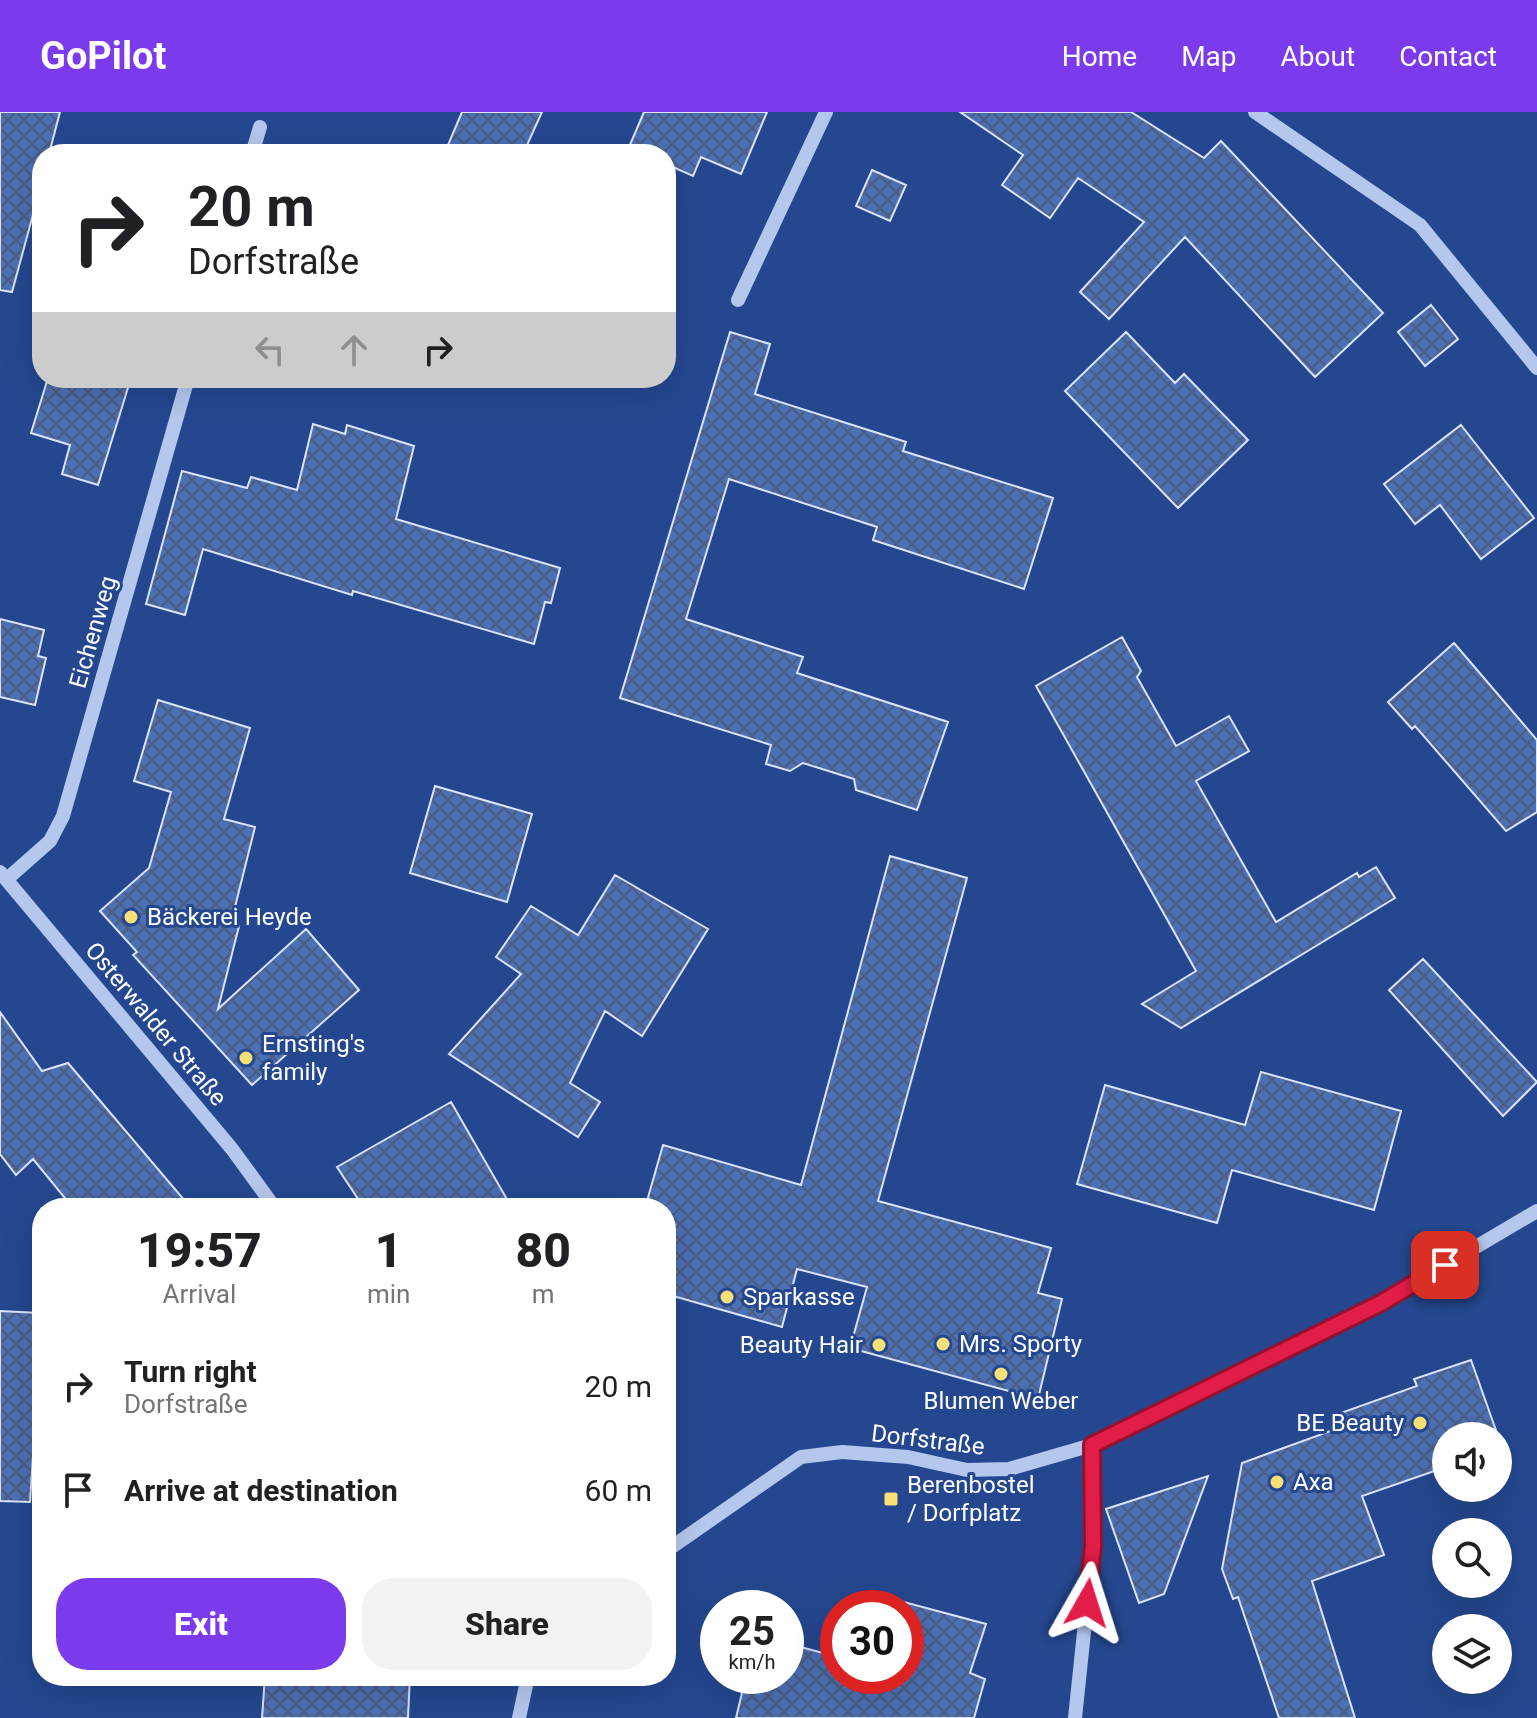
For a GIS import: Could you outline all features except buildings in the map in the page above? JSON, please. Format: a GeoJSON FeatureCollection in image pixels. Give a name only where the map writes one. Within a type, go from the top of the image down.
{"type":"FeatureCollection","features":[{"type":"Feature","properties":{"kind":"street"},"geometry":{"type":"LineString","coordinates":[[738,300],[826,112]]}},
{"type":"Feature","properties":{"kind":"street"},"geometry":{"type":"LineString","coordinates":[[1255,112],[1420,225],[1537,368]]}},
{"type":"Feature","properties":{"kind":"street"},"geometry":{"type":"LineString","coordinates":[[255,144],[260,127]]}},
{"type":"Feature","properties":{"kind":"street","name":"Eichenweg"},"geometry":{"type":"LineString","coordinates":[[3,875],[50,841],[63,816],[185,388]]}},
{"type":"Feature","properties":{"kind":"street","name":"Osterwalder Straße"},"geometry":{"type":"LineString","coordinates":[[3,875],[232,1149],[268,1198]]}},
{"type":"Feature","properties":{"kind":"street","name":"Dorfstraße"},"geometry":{"type":"LineString","coordinates":[[676,1544],[801,1457],[842,1452],[908,1457],[967,1470],[1009,1469],[1092,1445],[1381,1303],[1537,1211]]}},
{"type":"Feature","properties":{"kind":"street"},"geometry":{"type":"LineString","coordinates":[[1075,1718],[1093,1546],[1092,1445]]}},
{"type":"Feature","properties":{"kind":"street"},"geometry":{"type":"LineString","coordinates":[[519,1718],[526,1686]]}},
{"type":"Feature","properties":{"kind":"place","name":"Bäckerei Heyde"},"geometry":{"type":"Point","coordinates":[131,917]}},
{"type":"Feature","properties":{"kind":"place","name":"Ernsting's family"},"geometry":{"type":"Point","coordinates":[246,1058]}},
{"type":"Feature","properties":{"kind":"place","name":"Sparkasse"},"geometry":{"type":"Point","coordinates":[727,1297]}},
{"type":"Feature","properties":{"kind":"place","name":"Mrs. Sporty"},"geometry":{"type":"Point","coordinates":[943,1344]}},
{"type":"Feature","properties":{"kind":"place","name":"Beauty Hair"},"geometry":{"type":"Point","coordinates":[879,1345]}},
{"type":"Feature","properties":{"kind":"place","name":"Blumen Weber"},"geometry":{"type":"Point","coordinates":[1001,1374]}},
{"type":"Feature","properties":{"kind":"place","name":"BE Beauty"},"geometry":{"type":"Point","coordinates":[1420,1423]}},
{"type":"Feature","properties":{"kind":"place","name":"Axa"},"geometry":{"type":"Point","coordinates":[1277,1482]}},
{"type":"Feature","properties":{"kind":"place","name":"Berenbostel / Dorfplatz"},"geometry":{"type":"Point","coordinates":[891,1499]}},
{"type":"Feature","properties":{"kind":"route"},"geometry":{"type":"LineString","coordinates":[[1087,1603],[1093,1546],[1092,1445],[1381,1303],[1445,1265]]}}]}
